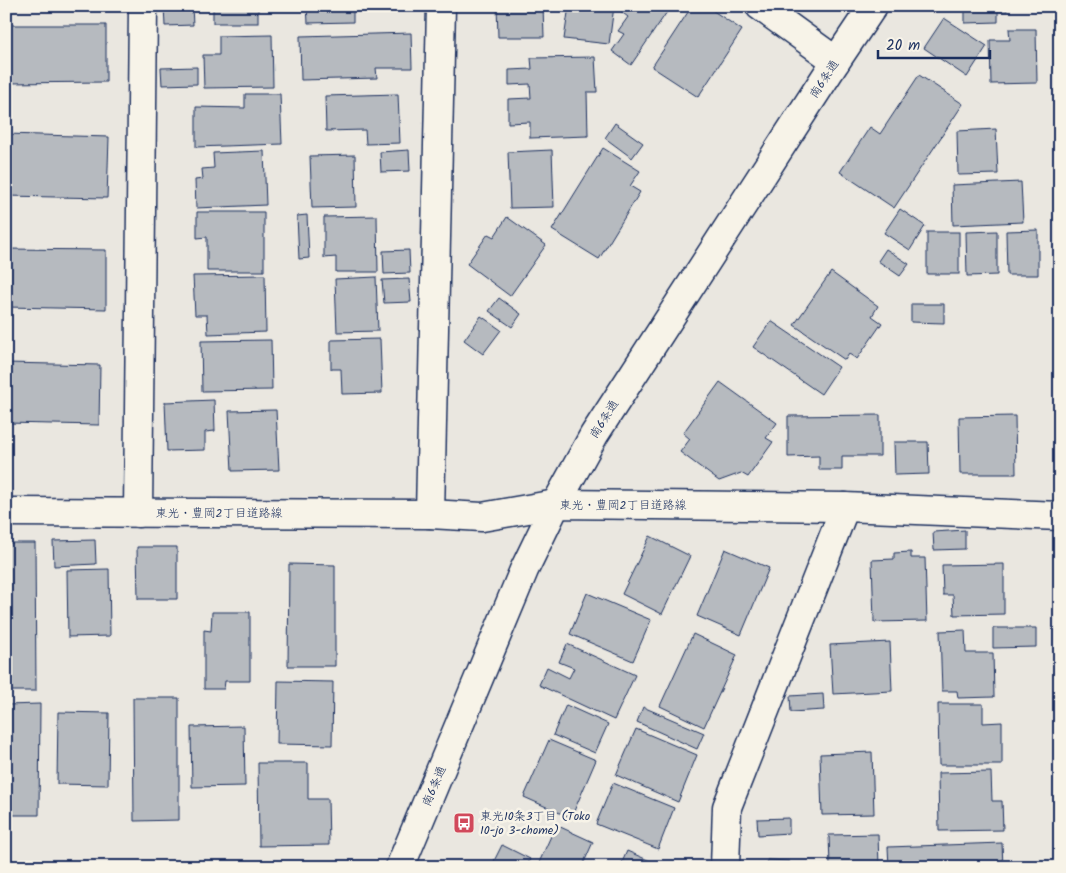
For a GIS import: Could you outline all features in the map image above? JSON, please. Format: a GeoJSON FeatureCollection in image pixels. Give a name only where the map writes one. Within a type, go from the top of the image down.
{"type":"FeatureCollection","features":[{"type":"Feature","properties":{"kind":"street"},"geometry":{"type":"LineString","coordinates":[[138,513],[144,6]]}},
{"type":"Feature","properties":{"kind":"street"},"geometry":{"type":"LineString","coordinates":[[430,514],[441,6]]}},
{"type":"Feature","properties":{"kind":"street"},"geometry":{"type":"LineString","coordinates":[[760,6],[836,61]]}},
{"type":"Feature","properties":{"kind":"street","name":"南6条通"},"geometry":{"type":"LineString","coordinates":[[400,867],[524,570],[556,504],[594,435],[873,6]]}},
{"type":"Feature","properties":{"kind":"street","name":"東光・豊岡2丁目道路線"},"geometry":{"type":"LineString","coordinates":[[6,512],[430,514],[482,516],[556,504],[845,507],[1060,516]]}},
{"type":"Feature","properties":{"kind":"street"},"geometry":{"type":"LineString","coordinates":[[725,867],[727,807],[845,507]]}},
{"type":"Feature","properties":{"kind":"building"},"geometry":{"type":"Polygon","coordinates":[[[164,6],[192,6],[193,25],[165,26],[164,6]]]}},
{"type":"Feature","properties":{"kind":"building"},"geometry":{"type":"Polygon","coordinates":[[[213,6],[258,6],[258,23],[213,23],[213,6]]]}},
{"type":"Feature","properties":{"kind":"building"},"geometry":{"type":"Polygon","coordinates":[[[307,6],[388,6],[388,8],[353,7],[353,22],[308,23],[307,6]]]}},
{"type":"Feature","properties":{"kind":"building"},"geometry":{"type":"Polygon","coordinates":[[[497,6],[543,6],[544,37],[498,37],[497,6]]]}},
{"type":"Feature","properties":{"kind":"building"},"geometry":{"type":"Polygon","coordinates":[[[569,6],[614,6],[609,44],[564,39],[569,6]]]}},
{"type":"Feature","properties":{"kind":"building"},"geometry":{"type":"Polygon","coordinates":[[[622,6],[671,6],[631,65],[612,51],[624,34],[618,31],[628,17],[619,10],[622,6]]]}},
{"type":"Feature","properties":{"kind":"building"},"geometry":{"type":"Polygon","coordinates":[[[692,6],[706,6],[742,30],[698,97],[652,67],[692,6]]]}},
{"type":"Feature","properties":{"kind":"building"},"geometry":{"type":"Polygon","coordinates":[[[965,6],[1006,6],[1007,11],[998,11],[998,22],[965,23],[965,6]]]}},
{"type":"Feature","properties":{"kind":"building"},"geometry":{"type":"Polygon","coordinates":[[[944,18],[987,46],[967,77],[924,48],[944,18]]]}},
{"type":"Feature","properties":{"kind":"building"},"geometry":{"type":"Polygon","coordinates":[[[6,25],[106,25],[106,82],[6,83],[6,25]]]}},
{"type":"Feature","properties":{"kind":"building"},"geometry":{"type":"Polygon","coordinates":[[[1009,29],[1036,29],[1037,83],[991,84],[990,40],[1010,40],[1009,29]]]}},
{"type":"Feature","properties":{"kind":"building"},"geometry":{"type":"Polygon","coordinates":[[[411,33],[412,68],[376,68],[377,78],[301,80],[300,36],[411,33]]]}},
{"type":"Feature","properties":{"kind":"building"},"geometry":{"type":"Polygon","coordinates":[[[272,35],[273,87],[204,88],[203,55],[219,55],[219,36],[272,35]]]}},
{"type":"Feature","properties":{"kind":"building"},"geometry":{"type":"Polygon","coordinates":[[[595,57],[597,92],[587,92],[588,136],[530,138],[530,122],[508,123],[508,99],[531,98],[530,84],[509,85],[509,70],[532,69],[531,58],[595,57]]]}},
{"type":"Feature","properties":{"kind":"building"},"geometry":{"type":"Polygon","coordinates":[[[197,67],[197,84],[162,85],[161,68],[197,67]]]}},
{"type":"Feature","properties":{"kind":"building"},"geometry":{"type":"Polygon","coordinates":[[[919,75],[963,104],[894,208],[840,172],[870,127],[880,134],[919,75]]]}},
{"type":"Feature","properties":{"kind":"building"},"geometry":{"type":"Polygon","coordinates":[[[245,94],[280,94],[282,144],[196,147],[196,107],[245,108],[245,94]]]}},
{"type":"Feature","properties":{"kind":"building"},"geometry":{"type":"Polygon","coordinates":[[[398,94],[400,143],[366,144],[365,130],[326,131],[325,96],[398,94]]]}},
{"type":"Feature","properties":{"kind":"building"},"geometry":{"type":"Polygon","coordinates":[[[615,123],[643,143],[632,158],[605,138],[615,123]]]}},
{"type":"Feature","properties":{"kind":"building"},"geometry":{"type":"Polygon","coordinates":[[[996,129],[998,174],[958,175],[957,131],[996,129]]]}},
{"type":"Feature","properties":{"kind":"building"},"geometry":{"type":"Polygon","coordinates":[[[6,134],[109,137],[107,198],[6,196],[6,134]]]}},
{"type":"Feature","properties":{"kind":"building"},"geometry":{"type":"Polygon","coordinates":[[[603,148],[640,171],[630,186],[640,192],[599,259],[552,230],[603,148]]]}},
{"type":"Feature","properties":{"kind":"building"},"geometry":{"type":"Polygon","coordinates":[[[409,150],[410,171],[381,172],[380,152],[409,150]]]}},
{"type":"Feature","properties":{"kind":"building"},"geometry":{"type":"Polygon","coordinates":[[[552,150],[554,207],[510,208],[508,152],[552,150]]]}},
{"type":"Feature","properties":{"kind":"building"},"geometry":{"type":"Polygon","coordinates":[[[264,151],[266,205],[196,208],[195,180],[203,179],[202,169],[214,168],[213,153],[264,151]]]}},
{"type":"Feature","properties":{"kind":"building"},"geometry":{"type":"Polygon","coordinates":[[[355,155],[356,207],[312,208],[310,156],[355,155]]]}},
{"type":"Feature","properties":{"kind":"building"},"geometry":{"type":"Polygon","coordinates":[[[1021,182],[1023,222],[953,225],[952,185],[1021,182]]]}},
{"type":"Feature","properties":{"kind":"building"},"geometry":{"type":"Polygon","coordinates":[[[900,209],[925,226],[910,250],[884,233],[900,209]]]}},
{"type":"Feature","properties":{"kind":"building"},"geometry":{"type":"Polygon","coordinates":[[[197,212],[264,212],[264,271],[207,271],[207,237],[197,238],[197,212]]]}},
{"type":"Feature","properties":{"kind":"building"},"geometry":{"type":"Polygon","coordinates":[[[307,215],[309,258],[299,259],[297,216],[307,215]]]}},
{"type":"Feature","properties":{"kind":"building"},"geometry":{"type":"Polygon","coordinates":[[[377,216],[378,272],[336,272],[336,257],[324,258],[324,217],[377,216]]]}},
{"type":"Feature","properties":{"kind":"building"},"geometry":{"type":"Polygon","coordinates":[[[507,217],[546,245],[510,296],[467,264],[488,234],[494,237],[507,217]]]}},
{"type":"Feature","properties":{"kind":"building"},"geometry":{"type":"Polygon","coordinates":[[[1038,230],[1038,275],[1007,275],[1006,231],[1038,230]]]}},
{"type":"Feature","properties":{"kind":"building"},"geometry":{"type":"Polygon","coordinates":[[[997,231],[997,275],[967,276],[966,232],[997,231]]]}},
{"type":"Feature","properties":{"kind":"building"},"geometry":{"type":"Polygon","coordinates":[[[927,232],[959,232],[959,274],[927,274],[927,232]]]}},
{"type":"Feature","properties":{"kind":"building"},"geometry":{"type":"Polygon","coordinates":[[[6,249],[106,250],[106,309],[6,307],[6,249]]]}},
{"type":"Feature","properties":{"kind":"building"},"geometry":{"type":"Polygon","coordinates":[[[886,249],[909,264],[900,276],[878,261],[886,249]]]}},
{"type":"Feature","properties":{"kind":"building"},"geometry":{"type":"Polygon","coordinates":[[[409,250],[410,273],[384,274],[383,251],[409,250]]]}},
{"type":"Feature","properties":{"kind":"building"},"geometry":{"type":"Polygon","coordinates":[[[831,272],[878,306],[872,316],[882,323],[857,359],[849,354],[845,360],[794,325],[831,272]]]}},
{"type":"Feature","properties":{"kind":"building"},"geometry":{"type":"Polygon","coordinates":[[[265,275],[266,332],[208,334],[207,315],[195,315],[193,276],[265,275]]]}},
{"type":"Feature","properties":{"kind":"building"},"geometry":{"type":"Polygon","coordinates":[[[376,277],[378,331],[337,332],[335,279],[376,277]]]}},
{"type":"Feature","properties":{"kind":"building"},"geometry":{"type":"Polygon","coordinates":[[[409,279],[411,302],[384,303],[382,280],[409,279]]]}},
{"type":"Feature","properties":{"kind":"building"},"geometry":{"type":"Polygon","coordinates":[[[499,298],[521,314],[512,327],[489,311],[499,298]]]}},
{"type":"Feature","properties":{"kind":"building"},"geometry":{"type":"Polygon","coordinates":[[[911,304],[944,304],[944,323],[911,322],[911,304]]]}},
{"type":"Feature","properties":{"kind":"building"},"geometry":{"type":"Polygon","coordinates":[[[481,316],[501,330],[483,354],[464,340],[481,316]]]}},
{"type":"Feature","properties":{"kind":"building"},"geometry":{"type":"Polygon","coordinates":[[[771,321],[839,367],[821,394],[753,347],[771,321]]]}},
{"type":"Feature","properties":{"kind":"building"},"geometry":{"type":"Polygon","coordinates":[[[380,339],[382,393],[342,394],[341,369],[331,369],[331,340],[380,339]]]}},
{"type":"Feature","properties":{"kind":"building"},"geometry":{"type":"Polygon","coordinates":[[[271,340],[272,390],[202,391],[201,341],[271,340]]]}},
{"type":"Feature","properties":{"kind":"building"},"geometry":{"type":"Polygon","coordinates":[[[6,363],[100,365],[99,425],[6,423],[6,363]]]}},
{"type":"Feature","properties":{"kind":"building"},"geometry":{"type":"Polygon","coordinates":[[[720,382],[777,423],[766,438],[773,442],[748,477],[741,473],[719,481],[680,452],[690,439],[683,433],[720,382]]]}},
{"type":"Feature","properties":{"kind":"building"},"geometry":{"type":"Polygon","coordinates":[[[214,400],[215,431],[205,432],[205,450],[167,451],[165,402],[214,400]]]}},
{"type":"Feature","properties":{"kind":"building"},"geometry":{"type":"Polygon","coordinates":[[[276,410],[279,470],[232,471],[229,411],[276,410]]]}},
{"type":"Feature","properties":{"kind":"building"},"geometry":{"type":"Polygon","coordinates":[[[880,415],[880,456],[842,456],[842,470],[819,470],[819,456],[788,457],[788,416],[880,415]]]}},
{"type":"Feature","properties":{"kind":"building"},"geometry":{"type":"Polygon","coordinates":[[[1015,416],[1016,474],[960,474],[959,417],[1015,416]]]}},
{"type":"Feature","properties":{"kind":"building"},"geometry":{"type":"Polygon","coordinates":[[[894,442],[928,442],[929,474],[895,475],[894,442]]]}},
{"type":"Feature","properties":{"kind":"building"},"geometry":{"type":"Polygon","coordinates":[[[965,530],[965,549],[934,550],[933,532],[965,530]]]}},
{"type":"Feature","properties":{"kind":"building"},"geometry":{"type":"Polygon","coordinates":[[[650,536],[690,556],[662,614],[622,594],[650,536]]]}},
{"type":"Feature","properties":{"kind":"building"},"geometry":{"type":"Polygon","coordinates":[[[95,540],[96,564],[54,566],[53,541],[95,540]]]}},
{"type":"Feature","properties":{"kind":"building"},"geometry":{"type":"Polygon","coordinates":[[[6,543],[35,543],[36,691],[6,691],[6,543]]]}},
{"type":"Feature","properties":{"kind":"building"},"geometry":{"type":"Polygon","coordinates":[[[137,547],[177,547],[177,599],[138,599],[137,547]]]}},
{"type":"Feature","properties":{"kind":"building"},"geometry":{"type":"Polygon","coordinates":[[[725,549],[769,568],[741,635],[697,616],[725,549]]]}},
{"type":"Feature","properties":{"kind":"building"},"geometry":{"type":"Polygon","coordinates":[[[911,552],[911,558],[925,558],[927,621],[874,622],[872,560],[894,559],[894,553],[911,552]]]}},
{"type":"Feature","properties":{"kind":"building"},"geometry":{"type":"Polygon","coordinates":[[[289,564],[335,565],[335,666],[288,666],[289,564]]]}},
{"type":"Feature","properties":{"kind":"building"},"geometry":{"type":"Polygon","coordinates":[[[1004,564],[1004,614],[954,615],[953,595],[943,595],[942,565],[1004,564]]]}},
{"type":"Feature","properties":{"kind":"building"},"geometry":{"type":"Polygon","coordinates":[[[109,569],[110,636],[68,637],[67,570],[109,569]]]}},
{"type":"Feature","properties":{"kind":"building"},"geometry":{"type":"Polygon","coordinates":[[[587,593],[651,620],[633,661],[570,634],[587,593]]]}},
{"type":"Feature","properties":{"kind":"building"},"geometry":{"type":"Polygon","coordinates":[[[212,612],[250,612],[250,681],[225,681],[224,689],[204,689],[204,630],[211,631],[212,612]]]}},
{"type":"Feature","properties":{"kind":"building"},"geometry":{"type":"Polygon","coordinates":[[[993,628],[1036,628],[1036,647],[993,648],[993,628]]]}},
{"type":"Feature","properties":{"kind":"building"},"geometry":{"type":"Polygon","coordinates":[[[965,630],[966,653],[993,653],[994,697],[958,698],[957,691],[942,691],[940,631],[965,630]]]}},
{"type":"Feature","properties":{"kind":"building"},"geometry":{"type":"Polygon","coordinates":[[[693,634],[737,655],[704,727],[660,706],[693,634]]]}},
{"type":"Feature","properties":{"kind":"building"},"geometry":{"type":"Polygon","coordinates":[[[890,642],[892,691],[833,694],[830,645],[890,642]]]}},
{"type":"Feature","properties":{"kind":"building"},"geometry":{"type":"Polygon","coordinates":[[[567,644],[635,675],[614,720],[539,685],[547,667],[569,678],[574,668],[559,662],[567,644]]]}},
{"type":"Feature","properties":{"kind":"building"},"geometry":{"type":"Polygon","coordinates":[[[278,681],[333,682],[332,745],[277,744],[278,681]]]}},
{"type":"Feature","properties":{"kind":"building"},"geometry":{"type":"Polygon","coordinates":[[[823,694],[824,710],[791,712],[790,696],[823,694]]]}},
{"type":"Feature","properties":{"kind":"building"},"geometry":{"type":"Polygon","coordinates":[[[133,698],[179,698],[179,820],[134,821],[133,698]]]}},
{"type":"Feature","properties":{"kind":"building"},"geometry":{"type":"Polygon","coordinates":[[[40,704],[39,815],[6,815],[6,705],[40,704]]]}},
{"type":"Feature","properties":{"kind":"building"},"geometry":{"type":"Polygon","coordinates":[[[938,704],[983,704],[983,723],[1002,722],[1002,765],[939,765],[938,704]]]}},
{"type":"Feature","properties":{"kind":"building"},"geometry":{"type":"Polygon","coordinates":[[[566,705],[608,724],[595,753],[553,735],[566,705]]]}},
{"type":"Feature","properties":{"kind":"building"},"geometry":{"type":"Polygon","coordinates":[[[643,707],[704,733],[697,749],[637,722],[643,707]]]}},
{"type":"Feature","properties":{"kind":"building"},"geometry":{"type":"Polygon","coordinates":[[[58,712],[109,713],[108,785],[57,784],[58,712]]]}},
{"type":"Feature","properties":{"kind":"building"},"geometry":{"type":"Polygon","coordinates":[[[244,726],[245,786],[192,787],[191,727],[244,726]]]}},
{"type":"Feature","properties":{"kind":"building"},"geometry":{"type":"Polygon","coordinates":[[[636,729],[697,755],[678,802],[616,775],[636,729]]]}},
{"type":"Feature","properties":{"kind":"building"},"geometry":{"type":"Polygon","coordinates":[[[549,740],[596,760],[571,818],[524,797],[549,740]]]}},
{"type":"Feature","properties":{"kind":"building"},"geometry":{"type":"Polygon","coordinates":[[[872,752],[874,814],[822,815],[820,754],[872,752]]]}},
{"type":"Feature","properties":{"kind":"building"},"geometry":{"type":"Polygon","coordinates":[[[258,763],[308,763],[308,799],[328,799],[329,845],[259,846],[258,763]]]}},
{"type":"Feature","properties":{"kind":"building"},"geometry":{"type":"Polygon","coordinates":[[[991,772],[992,801],[1002,801],[1003,830],[939,831],[938,773],[991,772]]]}},
{"type":"Feature","properties":{"kind":"building"},"geometry":{"type":"Polygon","coordinates":[[[613,783],[674,808],[658,849],[596,824],[613,783]]]}},
{"type":"Feature","properties":{"kind":"building"},"geometry":{"type":"Polygon","coordinates":[[[789,818],[789,833],[758,835],[757,819],[789,818]]]}},
{"type":"Feature","properties":{"kind":"building"},"geometry":{"type":"Polygon","coordinates":[[[556,825],[593,842],[582,867],[537,867],[556,825]]]}},
{"type":"Feature","properties":{"kind":"building"},"geometry":{"type":"Polygon","coordinates":[[[878,834],[879,867],[830,867],[829,835],[878,834]]]}},
{"type":"Feature","properties":{"kind":"building"},"geometry":{"type":"Polygon","coordinates":[[[1002,843],[1003,867],[889,867],[888,847],[1002,843]]]}},
{"type":"Feature","properties":{"kind":"building"},"geometry":{"type":"Polygon","coordinates":[[[502,845],[530,859],[527,867],[505,867],[494,861],[502,845]]]}},
{"type":"Feature","properties":{"kind":"building"},"geometry":{"type":"Polygon","coordinates":[[[627,851],[664,867],[620,867],[627,851]]]}},
{"type":"Feature","properties":{"kind":"building"},"geometry":{"type":"Polygon","coordinates":[[[767,860],[789,861],[789,867],[767,867],[767,860]]]}},
{"type":"Feature","properties":{"kind":"place","name":"東光10条3丁目 (Toko 10-jo 3-chome)"},"geometry":{"type":"Point","coordinates":[464,823]}}]}
